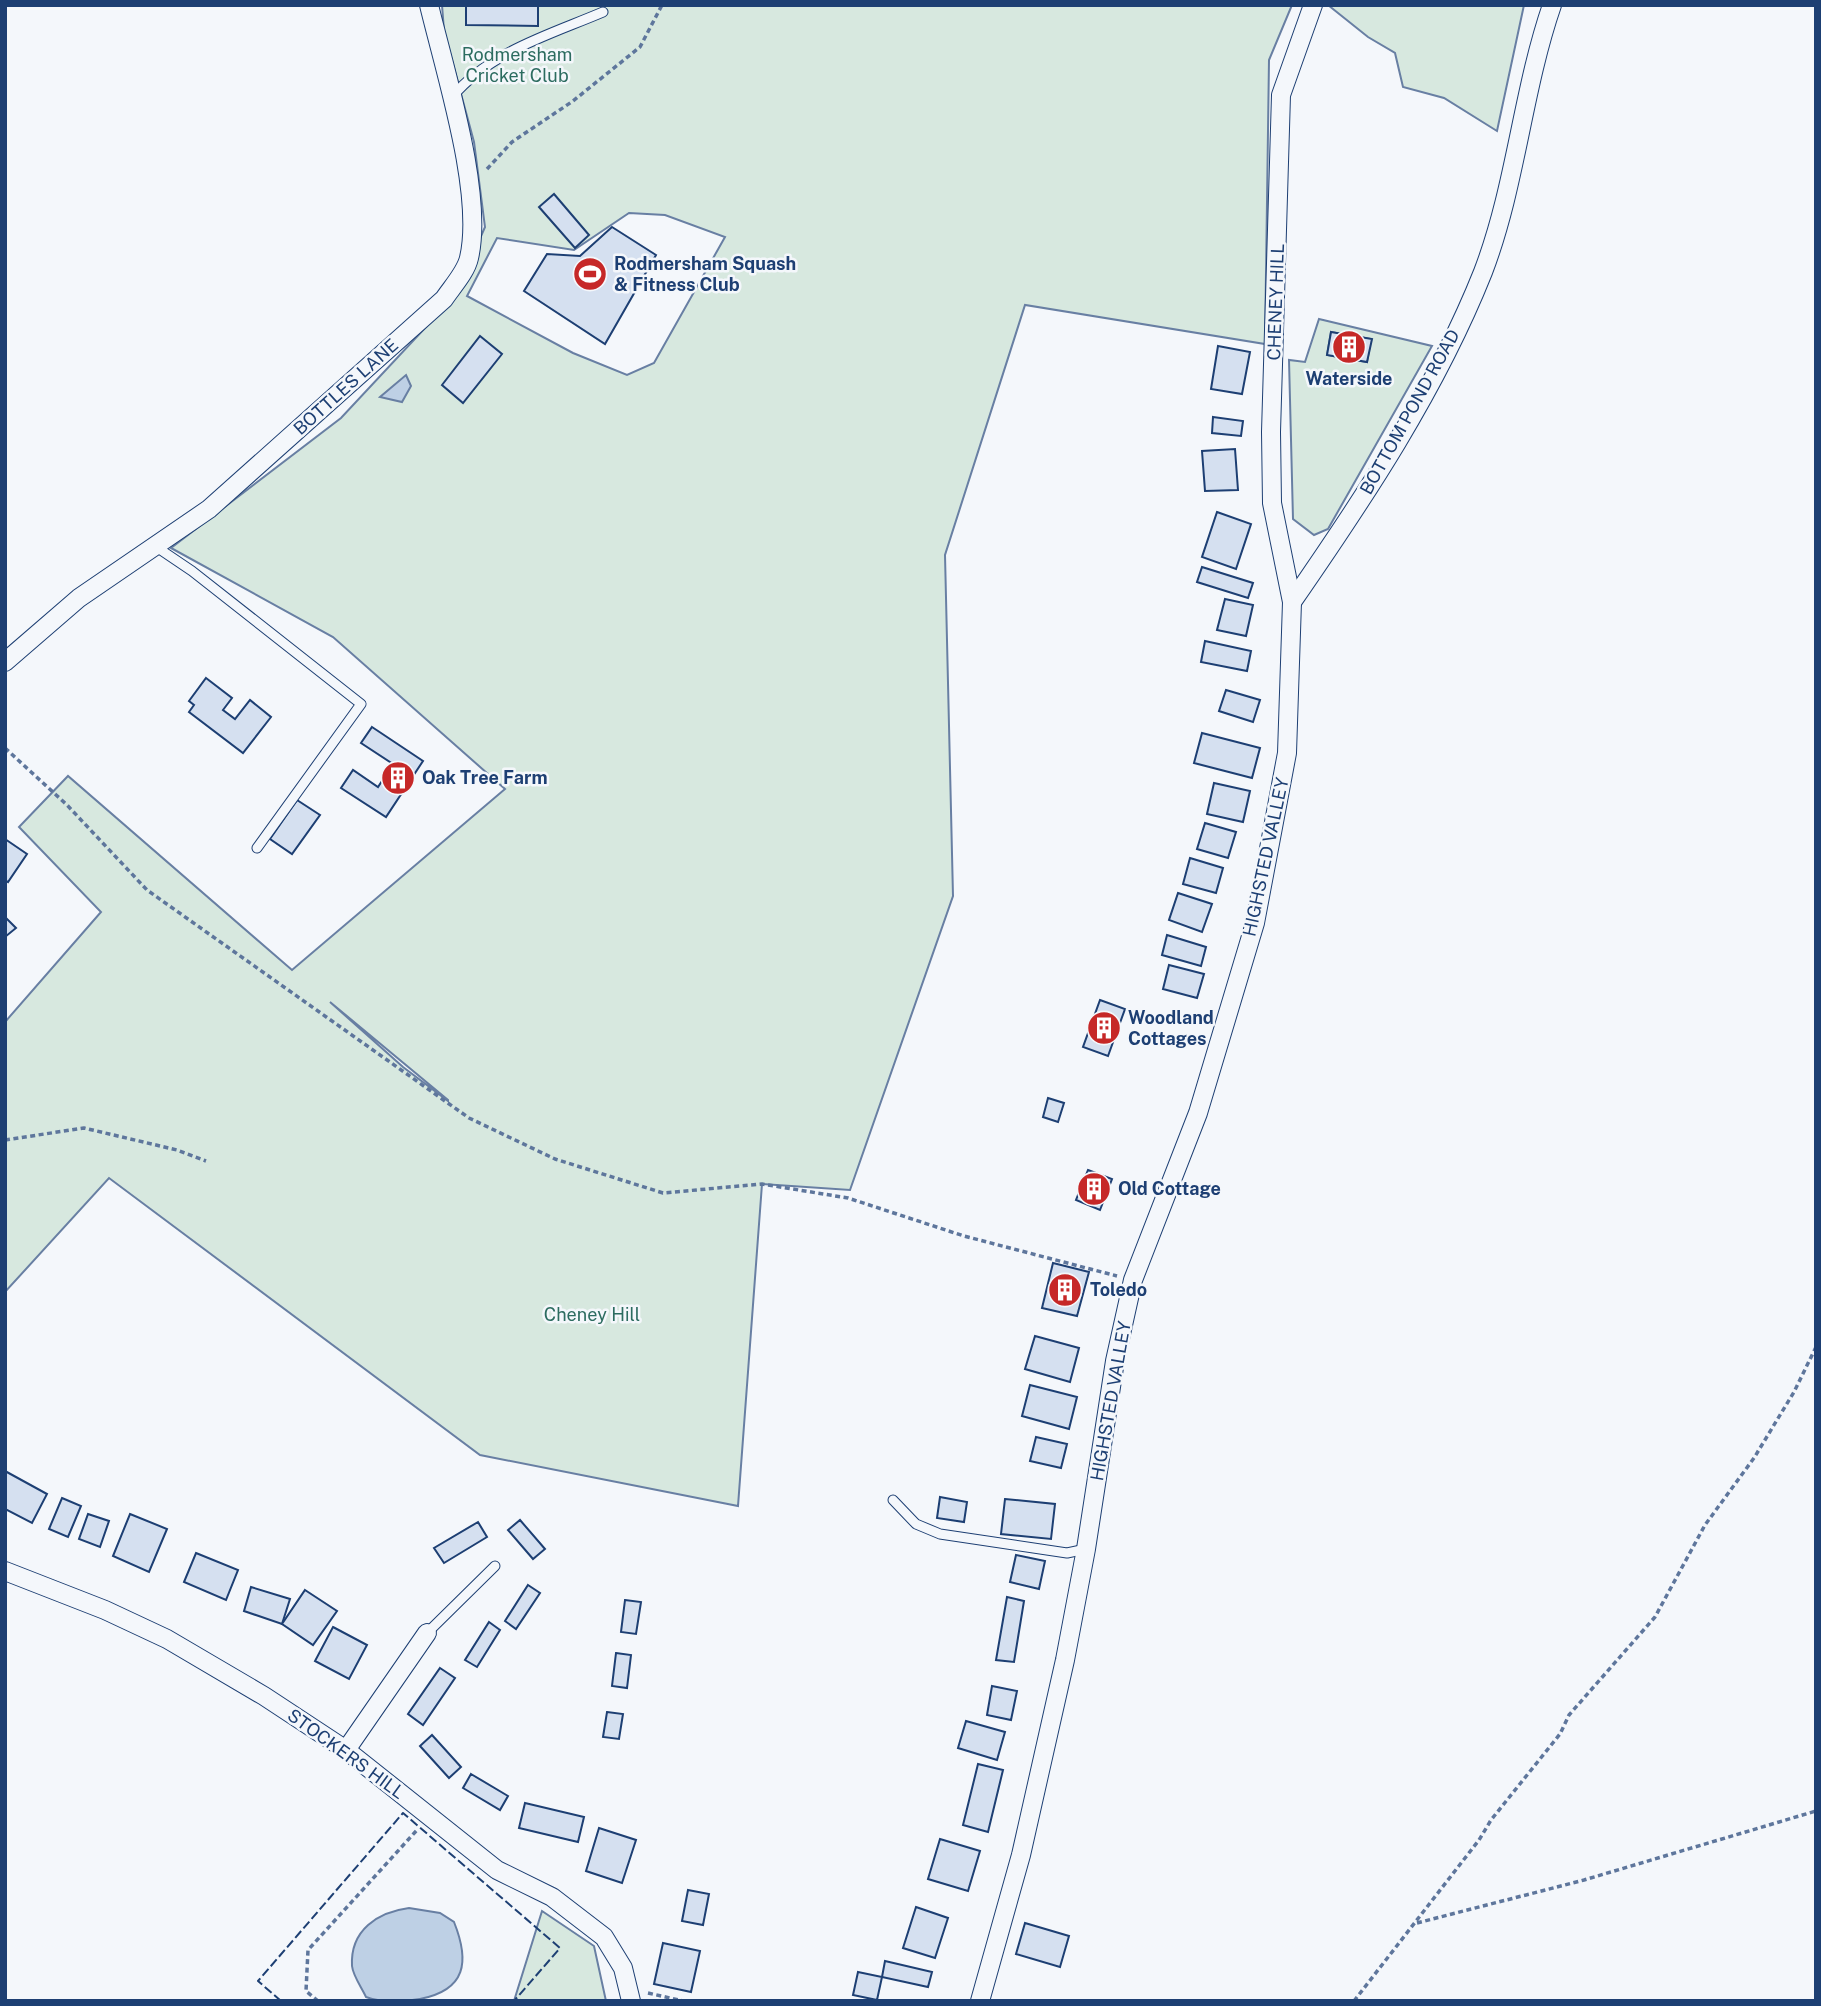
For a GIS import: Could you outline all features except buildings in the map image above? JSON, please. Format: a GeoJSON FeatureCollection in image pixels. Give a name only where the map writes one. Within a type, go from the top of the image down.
{"type":"FeatureCollection","features":[{"type":"Feature","properties":{"kind":"street","name":"BOTTLES LANE"},"geometry":{"type":"LineString","coordinates":[[5,662],[79,598],[209,509],[444,299],[469,261],[475,220],[429,5]]}},
{"type":"Feature","properties":{"kind":"street","name":"CHENEY HILL"},"geometry":{"type":"LineString","coordinates":[[1292,602],[1272,491],[1281,95],[1314,5]]}},
{"type":"Feature","properties":{"kind":"street","name":"BOTTOM POND ROAD"},"geometry":{"type":"LineString","coordinates":[[1292,602],[1358,507],[1420,401],[1483,271],[1520,137],[1539,42],[1552,5]]}},
{"type":"Feature","properties":{"kind":"street","name":"HIGHSTED VALLEY"},"geometry":{"type":"LineString","coordinates":[[980,2001],[1021,1855],[1065,1660],[1086,1549],[1115,1361],[1133,1280],[1198,1113],[1255,923],[1287,753],[1292,602]]}},
{"type":"Feature","properties":{"kind":"street","name":"STOCKERS HILL"},"geometry":{"type":"LineString","coordinates":[[5,1572],[105,1610],[167,1639],[264,1696],[346,1749],[497,1870],[552,1897],[604,1937],[624,1968],[630,1995]]}},
{"type":"Feature","properties":{"kind":"street"},"geometry":{"type":"LineString","coordinates":[[346,1749],[427,1633]]}},
{"type":"Feature","properties":{"kind":"lane"},"geometry":{"type":"LineString","coordinates":[[451,98],[472,74],[497,58],[603,12]]}},
{"type":"Feature","properties":{"kind":"lane"},"geometry":{"type":"LineString","coordinates":[[155,546],[192,571],[361,704],[257,848]]}},
{"type":"Feature","properties":{"kind":"lane"},"geometry":{"type":"LineString","coordinates":[[893,1500],[916,1524],[940,1534],[1067,1553],[1086,1549]]}},
{"type":"Feature","properties":{"kind":"lane"},"geometry":{"type":"LineString","coordinates":[[427,1633],[495,1566]]}},
{"type":"Feature","properties":{"kind":"path"},"geometry":{"type":"LineString","coordinates":[[470,189],[512,142],[573,101],[640,47],[662,5]]}},
{"type":"Feature","properties":{"kind":"path"},"geometry":{"type":"LineString","coordinates":[[5,748],[67,805],[147,890],[469,1118],[555,1159],[663,1194],[762,1184],[848,1198],[964,1236],[1133,1280]]}},
{"type":"Feature","properties":{"kind":"path"},"geometry":{"type":"LineString","coordinates":[[5,1140],[84,1128],[177,1150],[206,1161]]}},
{"type":"Feature","properties":{"kind":"path"},"geometry":{"type":"LineString","coordinates":[[1354,2001],[1479,1840],[1491,1820],[1547,1752],[1569,1715],[1655,1617],[1705,1525],[1754,1458],[1794,1392],[1816,1347]]}},
{"type":"Feature","properties":{"kind":"path"},"geometry":{"type":"LineString","coordinates":[[1415,1923],[1584,1880],[1816,1811]]}},
{"type":"Feature","properties":{"kind":"path"},"geometry":{"type":"LineString","coordinates":[[318,2001],[306,1991],[308,1950],[430,1816]]}},
{"type":"Feature","properties":{"kind":"path"},"geometry":{"type":"LineString","coordinates":[[630,1995],[683,2001]]}},
{"type":"Feature","properties":{"kind":"green space"},"geometry":{"type":"Polygon","coordinates":[[[442,5],[1292,5],[1269,60],[1265,344],[1025,305],[945,555],[953,896],[850,1190],[762,1184],[738,1506],[480,1455],[109,1178],[5,1292],[5,1022],[101,912],[19,827],[68,776],[292,970],[505,789],[333,637],[171,548],[341,418],[455,296],[485,227],[474,142],[444,31],[442,5]],[[629,213],[574,250],[497,238],[467,296],[573,353],[627,375],[654,363],[725,237],[665,215],[629,213]],[[330,1002],[403,1067],[448,1101],[448,1100],[330,1002]]]}},
{"type":"Feature","properties":{"kind":"green space"},"geometry":{"type":"Polygon","coordinates":[[[1328,5],[1524,5],[1497,131],[1444,98],[1403,87],[1395,53],[1368,37],[1328,5]]]}},
{"type":"Feature","properties":{"kind":"green space"},"geometry":{"type":"Polygon","coordinates":[[[1319,319],[1432,346],[1328,529],[1314,535],[1293,519],[1289,360],[1305,362],[1319,319]],[[1331,332],[1327,355],[1367,362],[1371,339],[1331,332]]]}},
{"type":"Feature","properties":{"kind":"green space"},"geometry":{"type":"Polygon","coordinates":[[[542,1911],[594,1946],[606,2001],[514,2001],[542,1911]]]}},
{"type":"Feature","properties":{"kind":"water"},"geometry":{"type":"Polygon","coordinates":[[[406,375],[411,386],[402,402],[380,397],[406,375]]]}},
{"type":"Feature","properties":{"kind":"water"},"geometry":{"type":"Polygon","coordinates":[[[409,1908],[440,1913],[454,1922],[462,1950],[460,1972],[447,1989],[420,1999],[393,2001],[366,1997],[352,1966],[356,1942],[368,1925],[377,1919],[409,1908]]]}},
{"type":"Feature","properties":{"kind":"fence"},"geometry":{"type":"LineString","coordinates":[[281,2001],[258,1981],[403,1813],[560,1948],[514,2001]]}},
{"type":"Feature","properties":{"kind":"place","name":"Rodmersham Squash & Fitness Club"},"geometry":{"type":"Point","coordinates":[590,274]}},
{"type":"Feature","properties":{"kind":"place","name":"Waterside"},"geometry":{"type":"Point","coordinates":[1349,347]}},
{"type":"Feature","properties":{"kind":"place","name":"Oak Tree Farm"},"geometry":{"type":"Point","coordinates":[398,778]}},
{"type":"Feature","properties":{"kind":"place","name":"Woodland Cottages"},"geometry":{"type":"Point","coordinates":[1104,1028]}},
{"type":"Feature","properties":{"kind":"place","name":"Old Cottage"},"geometry":{"type":"Point","coordinates":[1094,1189]}},
{"type":"Feature","properties":{"kind":"place","name":"Toledo"},"geometry":{"type":"Point","coordinates":[1065,1290]}},
{"type":"Feature","properties":{"kind":"park label","name":"Rodmersham Cricket Club"},"geometry":{"type":"Point","coordinates":[517,65]}},
{"type":"Feature","properties":{"kind":"park label","name":"Cheney Hill"},"geometry":{"type":"Point","coordinates":[592,1315]}}]}
